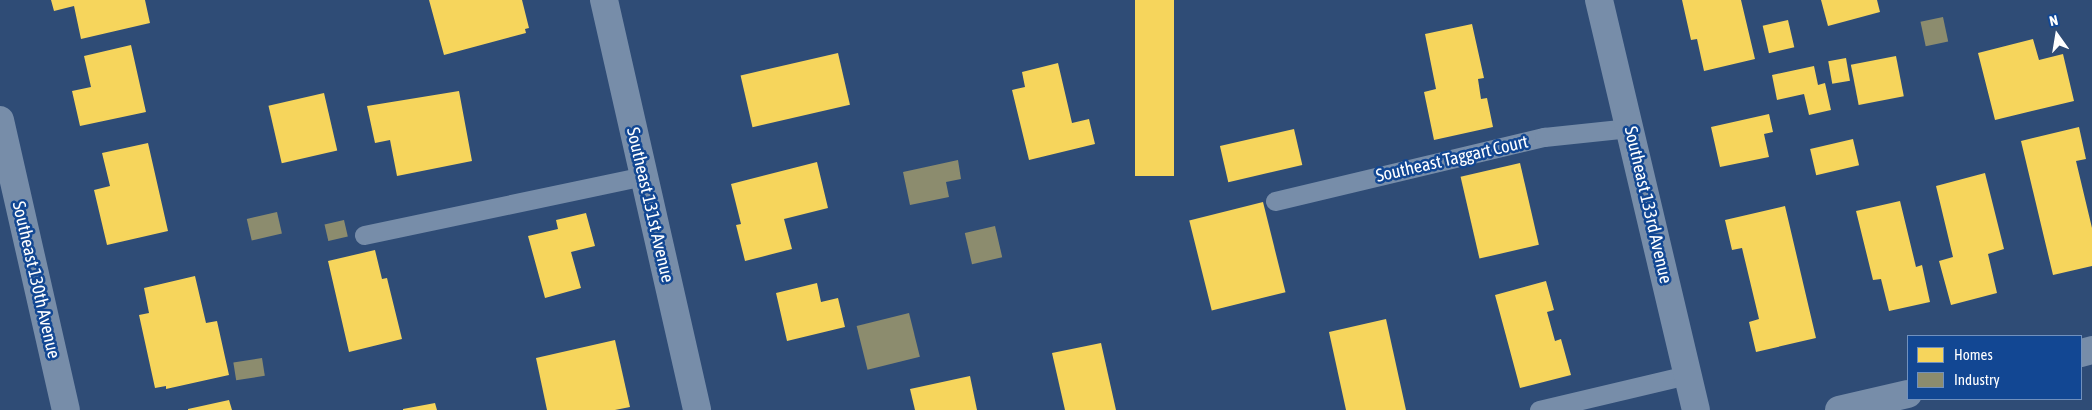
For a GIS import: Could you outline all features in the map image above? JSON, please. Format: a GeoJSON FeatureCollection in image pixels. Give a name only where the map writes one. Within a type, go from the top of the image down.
{"type":"FeatureCollection","features":[{"type":"Feature","properties":{"kind":"street","name":"Southeast 131st Avenue"},"geometry":{"type":"LineString","coordinates":[[604,0],[697,410]]}},
{"type":"Feature","properties":{"kind":"street","name":"Southeast 133rd Avenue"},"geometry":{"type":"LineString","coordinates":[[1599,0],[1696,410]]}},
{"type":"Feature","properties":{"kind":"street","name":"Southeast 130th Avenue"},"geometry":{"type":"LineString","coordinates":[[0,120],[66,410]]}},
{"type":"Feature","properties":{"kind":"street"},"geometry":{"type":"LineString","coordinates":[[1839,410],[1907,394]]}},
{"type":"Feature","properties":{"kind":"lane","name":"Southeast Taggart Court"},"geometry":{"type":"LineString","coordinates":[[1275,201],[1544,137],[1630,128]]}},
{"type":"Feature","properties":{"kind":"lane"},"geometry":{"type":"LineString","coordinates":[[364,235],[644,176]]}},
{"type":"Feature","properties":{"kind":"lane"},"geometry":{"type":"LineString","coordinates":[[1539,410],[1687,375]]}},
{"type":"Feature","properties":{"kind":"building: Homes"},"geometry":{"type":"Polygon","coordinates":[[[51,0],[145,0],[150,23],[81,39],[74,6],[54,11],[51,0]]]}},
{"type":"Feature","properties":{"kind":"building: Homes"},"geometry":{"type":"Polygon","coordinates":[[[429,0],[522,0],[529,28],[525,29],[526,33],[444,55],[429,0]]]}},
{"type":"Feature","properties":{"kind":"building: Homes"},"geometry":{"type":"Polygon","coordinates":[[[1135,0],[1174,0],[1174,176],[1135,176],[1135,0]]]}},
{"type":"Feature","properties":{"kind":"building: Homes"},"geometry":{"type":"Polygon","coordinates":[[[1682,0],[1741,0],[1755,59],[1704,71],[1697,39],[1691,40],[1682,0]]]}},
{"type":"Feature","properties":{"kind":"building: Homes"},"geometry":{"type":"Polygon","coordinates":[[[1821,0],[1877,0],[1880,12],[1828,26],[1821,0]]]}},
{"type":"Feature","properties":{"kind":"building: Homes"},"geometry":{"type":"Polygon","coordinates":[[[1788,20],[1794,47],[1769,53],[1763,26],[1788,20]]]}},
{"type":"Feature","properties":{"kind":"building: Homes"},"geometry":{"type":"Polygon","coordinates":[[[1472,24],[1484,78],[1478,79],[1481,99],[1487,98],[1493,127],[1434,140],[1424,92],[1436,89],[1425,34],[1472,24]]]}},
{"type":"Feature","properties":{"kind":"building: Homes"},"geometry":{"type":"Polygon","coordinates":[[[2033,39],[2039,60],[2063,54],[2074,101],[1995,120],[1978,53],[2033,39]]]}},
{"type":"Feature","properties":{"kind":"building: Homes"},"geometry":{"type":"Polygon","coordinates":[[[131,45],[146,112],[80,126],[72,91],[91,87],[84,56],[131,45]]]}},
{"type":"Feature","properties":{"kind":"building: Homes"},"geometry":{"type":"Polygon","coordinates":[[[838,53],[850,105],[752,127],[741,75],[838,53]]]}},
{"type":"Feature","properties":{"kind":"building: Homes"},"geometry":{"type":"Polygon","coordinates":[[[1896,56],[1904,96],[1859,105],[1851,65],[1896,56]]]}},
{"type":"Feature","properties":{"kind":"building: Homes"},"geometry":{"type":"Polygon","coordinates":[[[1846,58],[1850,81],[1832,84],[1828,61],[1846,58]]]}},
{"type":"Feature","properties":{"kind":"building: Homes"},"geometry":{"type":"Polygon","coordinates":[[[1058,63],[1072,123],[1089,119],[1095,144],[1029,160],[1012,90],[1025,87],[1022,72],[1058,63]]]}},
{"type":"Feature","properties":{"kind":"building: Homes"},"geometry":{"type":"Polygon","coordinates":[[[1814,66],[1818,85],[1825,83],[1831,110],[1809,115],[1804,94],[1777,100],[1772,75],[1814,66]]]}},
{"type":"Feature","properties":{"kind":"building: Homes"},"geometry":{"type":"Polygon","coordinates":[[[459,91],[472,161],[397,176],[390,140],[375,143],[367,106],[459,91]]]}},
{"type":"Feature","properties":{"kind":"building: Homes"},"geometry":{"type":"Polygon","coordinates":[[[324,93],[337,150],[282,163],[268,106],[324,93]]]}},
{"type":"Feature","properties":{"kind":"building: Homes"},"geometry":{"type":"Polygon","coordinates":[[[1769,114],[1773,132],[1764,134],[1769,157],[1720,167],[1711,127],[1769,114]]]}},
{"type":"Feature","properties":{"kind":"building: Homes"},"geometry":{"type":"Polygon","coordinates":[[[2079,127],[2086,159],[2076,161],[2092,228],[2092,266],[2053,275],[2021,141],[2079,127]]]}},
{"type":"Feature","properties":{"kind":"building: Homes"},"geometry":{"type":"Polygon","coordinates":[[[1294,129],[1302,165],[1228,182],[1220,146],[1294,129]]]}},
{"type":"Feature","properties":{"kind":"building: Homes"},"geometry":{"type":"Polygon","coordinates":[[[1853,139],[1859,165],[1816,175],[1810,149],[1853,139]]]}},
{"type":"Feature","properties":{"kind":"building: Homes"},"geometry":{"type":"Polygon","coordinates":[[[148,143],[168,231],[107,245],[94,190],[110,186],[102,153],[148,143]]]}},
{"type":"Feature","properties":{"kind":"building: Homes"},"geometry":{"type":"Polygon","coordinates":[[[817,162],[828,208],[784,219],[792,249],[745,261],[736,225],[741,224],[731,184],[817,162]]]}},
{"type":"Feature","properties":{"kind":"building: Homes"},"geometry":{"type":"Polygon","coordinates":[[[1520,163],[1539,245],[1479,259],[1461,177],[1520,163]]]}},
{"type":"Feature","properties":{"kind":"building: Homes"},"geometry":{"type":"Polygon","coordinates":[[[1985,173],[2004,249],[1988,254],[1997,293],[1951,305],[1939,261],[1953,257],[1936,186],[1985,173]]]}},
{"type":"Feature","properties":{"kind":"building: Homes"},"geometry":{"type":"Polygon","coordinates":[[[1900,201],[1916,267],[1922,265],[1930,302],[1889,311],[1881,279],[1873,280],[1856,211],[1900,201]]]}},
{"type":"Feature","properties":{"kind":"building: Homes"},"geometry":{"type":"Polygon","coordinates":[[[1263,202],[1285,292],[1212,311],[1189,220],[1263,202]]]}},
{"type":"Feature","properties":{"kind":"building: Homes"},"geometry":{"type":"Polygon","coordinates":[[[1785,206],[1816,338],[1756,352],[1749,322],[1759,319],[1742,248],[1732,250],[1725,220],[1785,206]]]}},
{"type":"Feature","properties":{"kind":"building: Homes"},"geometry":{"type":"Polygon","coordinates":[[[586,213],[595,246],[571,252],[581,288],[545,298],[528,236],[558,229],[556,220],[586,213]]]}},
{"type":"Feature","properties":{"kind":"building: Homes"},"geometry":{"type":"Polygon","coordinates":[[[375,250],[382,279],[387,278],[402,339],[349,352],[328,261],[375,250]]]}},
{"type":"Feature","properties":{"kind":"building: Homes"},"geometry":{"type":"Polygon","coordinates":[[[195,276],[206,323],[217,321],[229,375],[166,389],[166,386],[155,388],[139,315],[149,313],[144,288],[195,276]]]}},
{"type":"Feature","properties":{"kind":"building: Homes"},"geometry":{"type":"Polygon","coordinates":[[[1546,281],[1554,310],[1547,312],[1555,341],[1561,339],[1571,375],[1520,388],[1495,295],[1546,281]]]}},
{"type":"Feature","properties":{"kind":"building: Homes"},"geometry":{"type":"Polygon","coordinates":[[[817,283],[821,302],[838,298],[845,327],[787,341],[776,293],[817,283]]]}},
{"type":"Feature","properties":{"kind":"building: Homes"},"geometry":{"type":"Polygon","coordinates":[[[1386,319],[1406,410],[1346,410],[1329,332],[1386,319]]]}},
{"type":"Feature","properties":{"kind":"building: Homes"},"geometry":{"type":"Polygon","coordinates":[[[615,340],[630,407],[615,410],[547,410],[536,358],[615,340]]]}},
{"type":"Feature","properties":{"kind":"building: Homes"},"geometry":{"type":"Polygon","coordinates":[[[1101,343],[1116,410],[1065,410],[1052,353],[1101,343]]]}},
{"type":"Feature","properties":{"kind":"building: Homes"},"geometry":{"type":"Polygon","coordinates":[[[970,376],[977,410],[915,410],[910,389],[970,376]]]}},
{"type":"Feature","properties":{"kind":"building: Homes"},"geometry":{"type":"Polygon","coordinates":[[[229,400],[232,410],[188,410],[188,409],[229,400]]]}},
{"type":"Feature","properties":{"kind":"building: Homes"},"geometry":{"type":"Polygon","coordinates":[[[435,403],[437,410],[403,410],[403,409],[435,403]]]}},
{"type":"Feature","properties":{"kind":"building: Industry"},"geometry":{"type":"Polygon","coordinates":[[[1943,17],[1948,41],[1926,46],[1921,22],[1943,17]]]}},
{"type":"Feature","properties":{"kind":"building: Industry"},"geometry":{"type":"Polygon","coordinates":[[[958,160],[961,179],[946,182],[949,197],[910,205],[903,172],[958,160]]]}},
{"type":"Feature","properties":{"kind":"building: Industry"},"geometry":{"type":"Polygon","coordinates":[[[277,212],[282,233],[252,240],[247,219],[277,212]]]}},
{"type":"Feature","properties":{"kind":"building: Industry"},"geometry":{"type":"Polygon","coordinates":[[[344,220],[348,237],[328,241],[325,224],[344,220]]]}},
{"type":"Feature","properties":{"kind":"building: Industry"},"geometry":{"type":"Polygon","coordinates":[[[995,226],[1002,257],[972,264],[965,233],[995,226]]]}},
{"type":"Feature","properties":{"kind":"building: Industry"},"geometry":{"type":"Polygon","coordinates":[[[909,313],[920,357],[867,370],[857,326],[909,313]]]}},
{"type":"Feature","properties":{"kind":"building: Industry"},"geometry":{"type":"Polygon","coordinates":[[[262,358],[265,376],[236,380],[233,363],[262,358]]]}}]}
